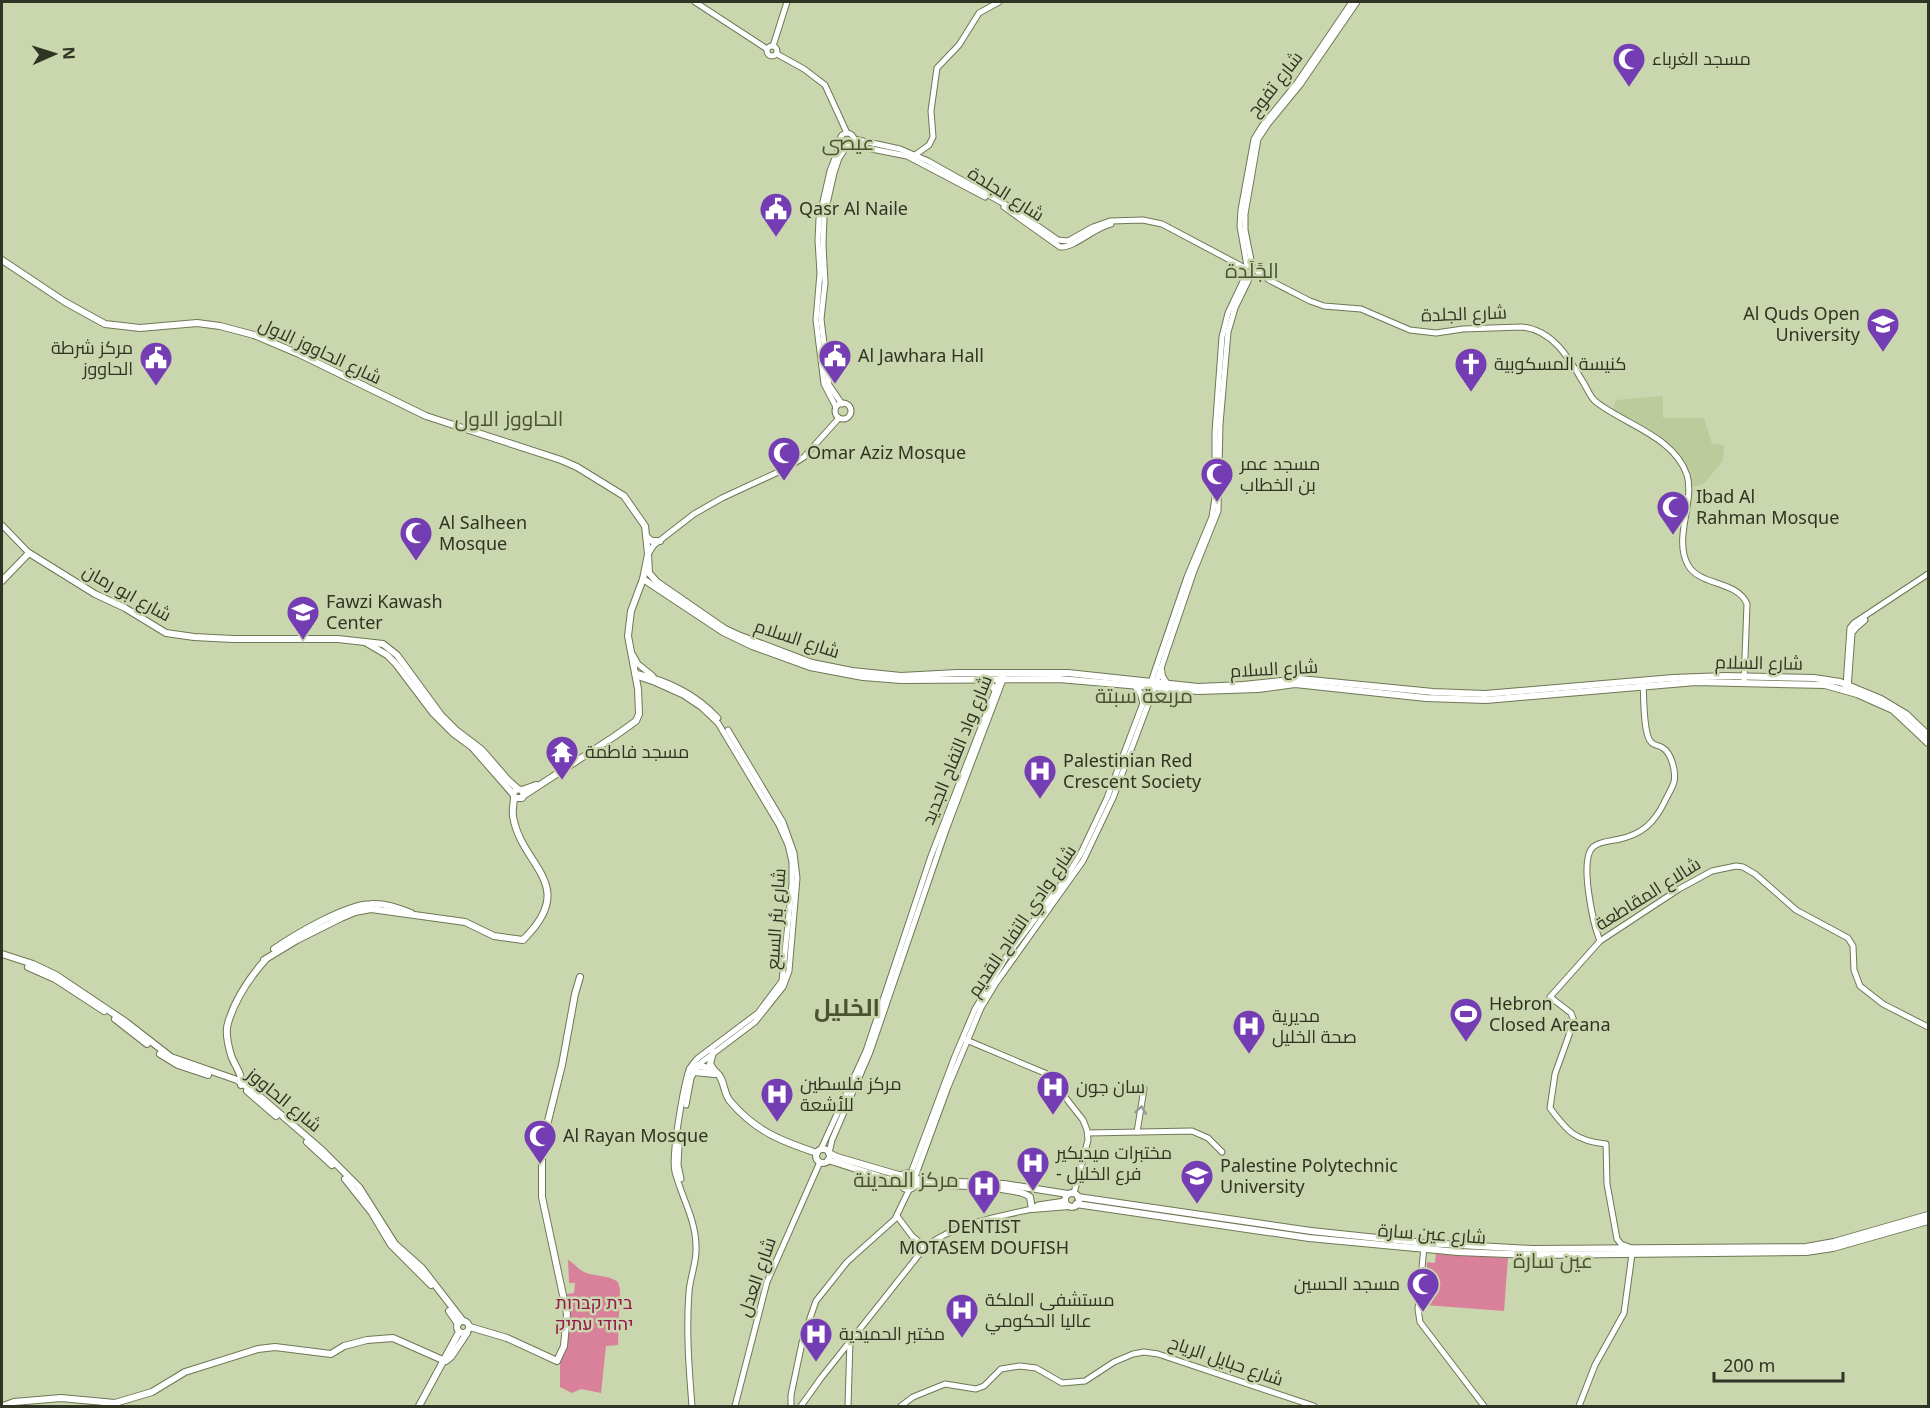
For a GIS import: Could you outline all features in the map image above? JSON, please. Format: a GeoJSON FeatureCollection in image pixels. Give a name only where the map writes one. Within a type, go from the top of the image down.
{"type":"FeatureCollection","features":[{"type":"Feature","properties":{"kind":"main road","name":"شارع الحاووز الاول"},"geometry":{"type":"LineString","coordinates":[[2,260],[65,302],[105,324],[140,328],[197,323],[220,326],[254,335],[299,354],[426,416],[561,459],[577,466],[624,496],[645,526],[647,537]]}},
{"type":"Feature","properties":{"kind":"main road"},"geometry":{"type":"LineString","coordinates":[[647,537],[652,541],[660,541]]}},
{"type":"Feature","properties":{"kind":"main road"},"geometry":{"type":"LineString","coordinates":[[241,1084],[242,1078],[231,1056],[227,1024],[245,986],[264,960],[294,936],[355,907],[378,904],[414,915],[465,922],[494,936],[523,940],[531,932],[544,912],[547,889],[542,871],[528,853],[513,815],[518,794],[548,780],[636,721],[640,706],[628,636],[632,611],[643,579],[648,554],[647,537]]}},
{"type":"Feature","properties":{"kind":"main road"},"geometry":{"type":"LineString","coordinates":[[2,581],[29,553]]}},
{"type":"Feature","properties":{"kind":"main road","name":"شارع ابو رمان"},"geometry":{"type":"LineString","coordinates":[[29,553],[95,594],[125,608],[166,633],[204,638],[338,639],[365,642],[387,655],[433,713],[472,747],[518,794]]}},
{"type":"Feature","properties":{"kind":"main road","name":"شارع السلام"},"geometry":{"type":"LineString","coordinates":[[648,554],[649,573],[657,582],[725,628],[764,646],[812,663],[852,671],[901,676],[1059,679],[1135,686],[1152,685]]}},
{"type":"Feature","properties":{"kind":"main road","name":"شارع السلام"},"geometry":{"type":"LineString","coordinates":[[643,579],[723,632],[752,646],[810,667],[863,677],[901,680],[987,679],[1068,673],[1169,686],[1222,686],[1300,679],[1433,692],[1485,694],[1643,684],[1818,679],[1848,687],[1895,706],[1929,735]]}},
{"type":"Feature","properties":{"kind":"main road"},"geometry":{"type":"LineString","coordinates":[[1135,686],[1146,702],[1160,693],[1169,686],[1161,669]]}},
{"type":"Feature","properties":{"kind":"main road"},"geometry":{"type":"LineString","coordinates":[[987,679],[994,690]]}},
{"type":"Feature","properties":{"kind":"main road","name":"شارع السلام"},"geometry":{"type":"LineString","coordinates":[[1848,687],[1893,710],[1929,743]]}},
{"type":"Feature","properties":{"kind":"main road","name":"شارع الحاووز"},"geometry":{"type":"LineString","coordinates":[[2,956],[33,964],[57,975],[101,1004],[171,1057],[241,1084],[322,1150],[347,1175],[370,1202],[395,1244],[422,1268],[460,1323],[467,1322],[469,1330]]}},
{"type":"Feature","properties":{"kind":"main road"},"geometry":{"type":"LineString","coordinates":[[459,1332],[469,1330],[507,1338],[557,1361],[564,1346],[567,1314],[542,1197],[542,1145],[562,1065],[574,994],[580,977]]}},
{"type":"Feature","properties":{"kind":"main road"},"geometry":{"type":"LineString","coordinates":[[713,1052],[710,1064],[717,1073],[727,1097],[753,1125],[792,1146],[819,1151],[828,1157],[901,1179],[1004,1184],[1072,1199]]}},
{"type":"Feature","properties":{"kind":"main road"},"geometry":{"type":"LineString","coordinates":[[694,1069],[717,1073]]}},
{"type":"Feature","properties":{"kind":"main road"},"geometry":{"type":"LineString","coordinates":[[819,1151],[816,1157],[820,1162],[828,1157]]}},
{"type":"Feature","properties":{"kind":"main road"},"geometry":{"type":"LineString","coordinates":[[901,1179],[904,1189],[909,1190],[915,1179]]}},
{"type":"Feature","properties":{"kind":"main road"},"geometry":{"type":"LineString","coordinates":[[915,1179],[1019,1192],[1030,1197],[1032,1209],[1072,1199]]}},
{"type":"Feature","properties":{"kind":"main road","name":"شارع عين سارة"},"geometry":{"type":"LineString","coordinates":[[1072,1199],[1128,1204],[1424,1246]]}},
{"type":"Feature","properties":{"kind":"main road","name":"شارع عين سارة"},"geometry":{"type":"LineString","coordinates":[[1072,1199],[1112,1208],[1309,1238],[1424,1246],[1532,1249],[1813,1251],[1833,1248],[1929,1221]]}},
{"type":"Feature","properties":{"kind":"main road","name":"شارع عين سارة"},"geometry":{"type":"LineString","coordinates":[[1631,1251],[1806,1247],[1834,1242],[1929,1215]]}},
{"type":"Feature","properties":{"kind":"main road"},"geometry":{"type":"LineString","coordinates":[[419,1407],[446,1361],[459,1332],[460,1323]]}},
{"type":"Feature","properties":{"kind":"main road"},"geometry":{"type":"LineString","coordinates":[[446,1361],[469,1330]]}},
{"type":"Feature","properties":{"kind":"main road"},"geometry":{"type":"LineString","coordinates":[[3,1407],[14,1402],[61,1398],[115,1403],[152,1392],[185,1372],[258,1349],[275,1347],[331,1354],[344,1346],[367,1340],[393,1338],[446,1361]]}},
{"type":"Feature","properties":{"kind":"street"},"geometry":{"type":"LineString","coordinates":[[695,2],[770,48],[777,49],[777,54],[804,69],[825,85],[847,133],[851,134],[851,144],[839,158],[834,172],[824,217],[825,283],[820,318],[829,385],[839,405]]}},
{"type":"Feature","properties":{"kind":"street"},"geometry":{"type":"LineString","coordinates":[[770,48],[787,2]]}},
{"type":"Feature","properties":{"kind":"street"},"geometry":{"type":"LineString","coordinates":[[913,156],[929,145],[933,136],[930,111],[937,68],[960,45],[979,13],[999,2]]}},
{"type":"Feature","properties":{"kind":"street","name":"شارع تفوح"},"geometry":{"type":"LineString","coordinates":[[1248,266],[1240,226],[1254,140],[1262,126],[1297,83],[1352,2]]}},
{"type":"Feature","properties":{"kind":"street"},"geometry":{"type":"LineString","coordinates":[[1252,275],[1248,266],[1245,214],[1258,139],[1300,86],[1357,2]]}},
{"type":"Feature","properties":{"kind":"street"},"geometry":{"type":"LineString","coordinates":[[648,554],[660,541],[694,514],[722,498],[787,468],[804,457],[839,418],[845,418],[850,413],[848,406],[839,405],[824,384],[816,316],[820,273],[819,219],[830,171],[842,136],[847,133]]}},
{"type":"Feature","properties":{"kind":"street"},"geometry":{"type":"LineString","coordinates":[[841,142],[851,144]]}},
{"type":"Feature","properties":{"kind":"street","name":"شارع الجلدة"},"geometry":{"type":"LineString","coordinates":[[851,144],[900,149],[1015,210],[1061,242],[1072,239],[1102,223],[1119,220],[1152,222],[1162,224],[1248,266]]}},
{"type":"Feature","properties":{"kind":"street"},"geometry":{"type":"LineString","coordinates":[[1152,685],[1161,669],[1194,571],[1218,511],[1220,424],[1228,332],[1230,320],[1256,267],[1248,266]]}},
{"type":"Feature","properties":{"kind":"street"},"geometry":{"type":"LineString","coordinates":[[1152,685],[1187,577],[1212,517],[1215,498],[1215,432],[1222,338],[1228,313],[1252,275]]}},
{"type":"Feature","properties":{"kind":"street","name":"شارع الجلدة"},"geometry":{"type":"LineString","coordinates":[[1252,275],[1269,280],[1310,302],[1324,306],[1361,309],[1410,330],[1436,333],[1463,329],[1528,327],[1545,335],[1566,352],[1594,400],[1624,420],[1650,433],[1668,448],[1682,465],[1687,475],[1688,488],[1683,539],[1687,564],[1699,575],[1741,593],[1745,598],[1748,610],[1745,680]]}},
{"type":"Feature","properties":{"kind":"street"},"geometry":{"type":"LineString","coordinates":[[839,405],[835,413],[839,418]]}},
{"type":"Feature","properties":{"kind":"street"},"geometry":{"type":"LineString","coordinates":[[2,525],[29,553]]}},
{"type":"Feature","properties":{"kind":"street"},"geometry":{"type":"LineString","coordinates":[[1848,687],[1851,639],[1854,630],[1929,576]]}},
{"type":"Feature","properties":{"kind":"street"},"geometry":{"type":"LineString","coordinates":[[630,647],[638,664],[657,679]]}},
{"type":"Feature","properties":{"kind":"street","name":"شارع بئر السبع"},"geometry":{"type":"LineString","coordinates":[[636,674],[657,679],[689,693],[721,721],[783,822],[794,853],[797,878],[788,978],[775,1000],[755,1022],[713,1052],[694,1069]]}},
{"type":"Feature","properties":{"kind":"street","name":"شارع بئر السبع"},"geometry":{"type":"LineString","coordinates":[[636,674],[683,695],[701,707],[718,723],[784,836],[793,873],[782,981],[758,1013],[706,1051],[694,1069]]}},
{"type":"Feature","properties":{"kind":"street","name":"شارع واد التفاح الجديد"},"geometry":{"type":"LineString","coordinates":[[819,1151],[866,1051],[931,856],[994,690],[1002,677]]}},
{"type":"Feature","properties":{"kind":"street","name":"شارع واد التفاح الجديد"},"geometry":{"type":"LineString","coordinates":[[828,1157],[832,1140],[870,1052],[946,830],[1002,677]]}},
{"type":"Feature","properties":{"kind":"street"},"geometry":{"type":"LineString","coordinates":[[638,689],[648,680]]}},
{"type":"Feature","properties":{"kind":"street"},"geometry":{"type":"LineString","coordinates":[[1600,941],[1593,925],[1587,860],[1589,853],[1599,843],[1633,835],[1646,828],[1660,812],[1674,781],[1674,770],[1668,753],[1649,740],[1643,684]]}},
{"type":"Feature","properties":{"kind":"street","name":"شارع وادي التفاح القديم"},"geometry":{"type":"LineString","coordinates":[[915,1179],[982,994],[995,973],[1064,882],[1080,855],[1107,798],[1152,685]]}},
{"type":"Feature","properties":{"kind":"street","name":"شالاع المقاطعة"},"geometry":{"type":"LineString","coordinates":[[1631,1251],[1617,1239],[1606,1184],[1605,1144],[1592,1143],[1572,1134],[1560,1124],[1550,1108],[1556,1071],[1574,1021],[1571,1013],[1550,997],[1600,941],[1679,889],[1729,866],[1743,867],[1755,874],[1796,910],[1848,938],[1853,946],[1854,970],[1860,986],[1883,1004],[1929,1027]]}},
{"type":"Feature","properties":{"kind":"street"},"geometry":{"type":"LineString","coordinates":[[965,1039],[1047,1074],[1083,1120],[1088,1133],[1072,1199]]}},
{"type":"Feature","properties":{"kind":"street"},"geometry":{"type":"LineString","coordinates":[[692,1407],[688,1299],[696,1259],[696,1239],[692,1216],[678,1182],[674,1161],[694,1069]]}},
{"type":"Feature","properties":{"kind":"street"},"geometry":{"type":"LineString","coordinates":[[1137,1132],[1144,1089]]}},
{"type":"Feature","properties":{"kind":"street"},"geometry":{"type":"LineString","coordinates":[[1088,1133],[1192,1131],[1208,1138],[1222,1152]]}},
{"type":"Feature","properties":{"kind":"street","name":"شارع العدل"},"geometry":{"type":"LineString","coordinates":[[735,1407],[767,1282],[820,1162]]}},
{"type":"Feature","properties":{"kind":"street"},"geometry":{"type":"LineString","coordinates":[[791,1407],[791,1395],[803,1338],[816,1300],[847,1262],[897,1216],[909,1190]]}},
{"type":"Feature","properties":{"kind":"street"},"geometry":{"type":"LineString","coordinates":[[801,1407],[850,1340],[925,1247],[940,1237],[974,1224],[1032,1209]]}},
{"type":"Feature","properties":{"kind":"street"},"geometry":{"type":"LineString","coordinates":[[897,1216],[912,1236],[925,1247]]}},
{"type":"Feature","properties":{"kind":"street"},"geometry":{"type":"LineString","coordinates":[[1424,1246],[1418,1309],[1420,1322],[1484,1407]]}},
{"type":"Feature","properties":{"kind":"street"},"geometry":{"type":"LineString","coordinates":[[1579,1407],[1595,1365],[1624,1313],[1631,1251]]}},
{"type":"Feature","properties":{"kind":"street"},"geometry":{"type":"LineString","coordinates":[[848,1407],[850,1340]]}},
{"type":"Feature","properties":{"kind":"street","name":"شارع حبايل الرياح"},"geometry":{"type":"LineString","coordinates":[[901,1407],[913,1397],[945,1384],[976,1389],[984,1386],[1001,1369],[1020,1366],[1036,1368],[1062,1383],[1085,1381],[1114,1362],[1144,1352],[1158,1354],[1314,1407]]}},
{"type":"Feature","properties":{"kind":"shaded area"},"geometry":{"type":"Polygon","coordinates":[[[1663,396],[1663,418],[1704,418],[1712,444],[1724,445],[1723,460],[1704,484],[1688,488],[1687,475],[1668,448],[1612,412],[1616,400],[1663,396]]]}},
{"type":"Feature","properties":{"kind":"green space"},"geometry":{"type":"Polygon","coordinates":[[[1436,1253],[1508,1258],[1504,1311],[1425,1305],[1427,1262],[1435,1263],[1436,1253]]]}},
{"type":"Feature","properties":{"kind":"green space","name":"בית קברות יהודי עתיק"},"geometry":{"type":"Polygon","coordinates":[[[568,1260],[584,1272],[614,1279],[618,1282],[620,1289],[618,1345],[606,1346],[601,1393],[581,1389],[572,1393],[560,1387],[560,1360],[566,1344],[570,1319],[567,1294],[574,1293],[575,1283],[569,1283],[568,1260]]]}},
{"type":"Feature","properties":{"kind":"place","name":"مسجد الغرباء"},"geometry":{"type":"Point","coordinates":[1629,88]}},
{"type":"Feature","properties":{"kind":"place","name":"Qasr Al Naile"},"geometry":{"type":"Point","coordinates":[776,238]}},
{"type":"Feature","properties":{"kind":"place","name":"Al Quds Open University"},"geometry":{"type":"Point","coordinates":[1883,353]}},
{"type":"Feature","properties":{"kind":"place","name":"Al Jawhara Hall"},"geometry":{"type":"Point","coordinates":[835,385]}},
{"type":"Feature","properties":{"kind":"place","name":"مركز شرطة الحاووز"},"geometry":{"type":"Point","coordinates":[156,387]}},
{"type":"Feature","properties":{"kind":"place","name":"كنيسة المسكوبية"},"geometry":{"type":"Point","coordinates":[1471,393]}},
{"type":"Feature","properties":{"kind":"place","name":"Omar Aziz Mosque"},"geometry":{"type":"Point","coordinates":[784,482]}},
{"type":"Feature","properties":{"kind":"place","name":"مسجد عمر بن الخطاب"},"geometry":{"type":"Point","coordinates":[1217,503]}},
{"type":"Feature","properties":{"kind":"place","name":"Ibad Al Rahman Mosque"},"geometry":{"type":"Point","coordinates":[1673,536]}},
{"type":"Feature","properties":{"kind":"place","name":"Al Salheen Mosque"},"geometry":{"type":"Point","coordinates":[416,562]}},
{"type":"Feature","properties":{"kind":"place","name":"Fawzi Kawash Center"},"geometry":{"type":"Point","coordinates":[303,641]}},
{"type":"Feature","properties":{"kind":"place","name":"مسجد فاطمة"},"geometry":{"type":"Point","coordinates":[562,781]}},
{"type":"Feature","properties":{"kind":"place","name":"Palestinian Red Crescent Society"},"geometry":{"type":"Point","coordinates":[1040,800]}},
{"type":"Feature","properties":{"kind":"place","name":"Hebron Closed Areana"},"geometry":{"type":"Point","coordinates":[1466,1043]}},
{"type":"Feature","properties":{"kind":"place","name":"مديرية صحة الخليل"},"geometry":{"type":"Point","coordinates":[1249,1055]}},
{"type":"Feature","properties":{"kind":"place","name":"سان جون"},"geometry":{"type":"Point","coordinates":[1053,1116]}},
{"type":"Feature","properties":{"kind":"place","name":"مركز فلسطين للأشعة"},"geometry":{"type":"Point","coordinates":[777,1123]}},
{"type":"Feature","properties":{"kind":"place","name":"Al Rayan Mosque"},"geometry":{"type":"Point","coordinates":[540,1165]}},
{"type":"Feature","properties":{"kind":"place","name":"مختبرات ميديكير - فرع الخليل"},"geometry":{"type":"Point","coordinates":[1033,1192]}},
{"type":"Feature","properties":{"kind":"place","name":"Palestine Polytechnic University"},"geometry":{"type":"Point","coordinates":[1197,1205]}},
{"type":"Feature","properties":{"kind":"place","name":"DENTIST MOTASEM DOUFISH"},"geometry":{"type":"Point","coordinates":[984,1215]}},
{"type":"Feature","properties":{"kind":"place","name":"مسجد الحسين"},"geometry":{"type":"Point","coordinates":[1423,1313]}},
{"type":"Feature","properties":{"kind":"place","name":"مستشفى الملكة عاليا الحكومي"},"geometry":{"type":"Point","coordinates":[962,1339]}},
{"type":"Feature","properties":{"kind":"place","name":"مختبر الحميدية"},"geometry":{"type":"Point","coordinates":[816,1363]}},
{"type":"Feature","properties":{"kind":"district","name":"عيصى"},"geometry":{"type":"Point","coordinates":[848,143]}},
{"type":"Feature","properties":{"kind":"district","name":"الجًلَدة"},"geometry":{"type":"Point","coordinates":[1252,271]}},
{"type":"Feature","properties":{"kind":"district","name":"الحاووز الاول"},"geometry":{"type":"Point","coordinates":[509,419]}},
{"type":"Feature","properties":{"kind":"district","name":"مربعة سبتة"},"geometry":{"type":"Point","coordinates":[1144,696]}},
{"type":"Feature","properties":{"kind":"district","name":"الخليل"},"geometry":{"type":"Point","coordinates":[847,1008]}},
{"type":"Feature","properties":{"kind":"district","name":"مركز المدينة"},"geometry":{"type":"Point","coordinates":[906,1180]}},
{"type":"Feature","properties":{"kind":"district","name":"عين سارة"},"geometry":{"type":"Point","coordinates":[1553,1261]}}]}
